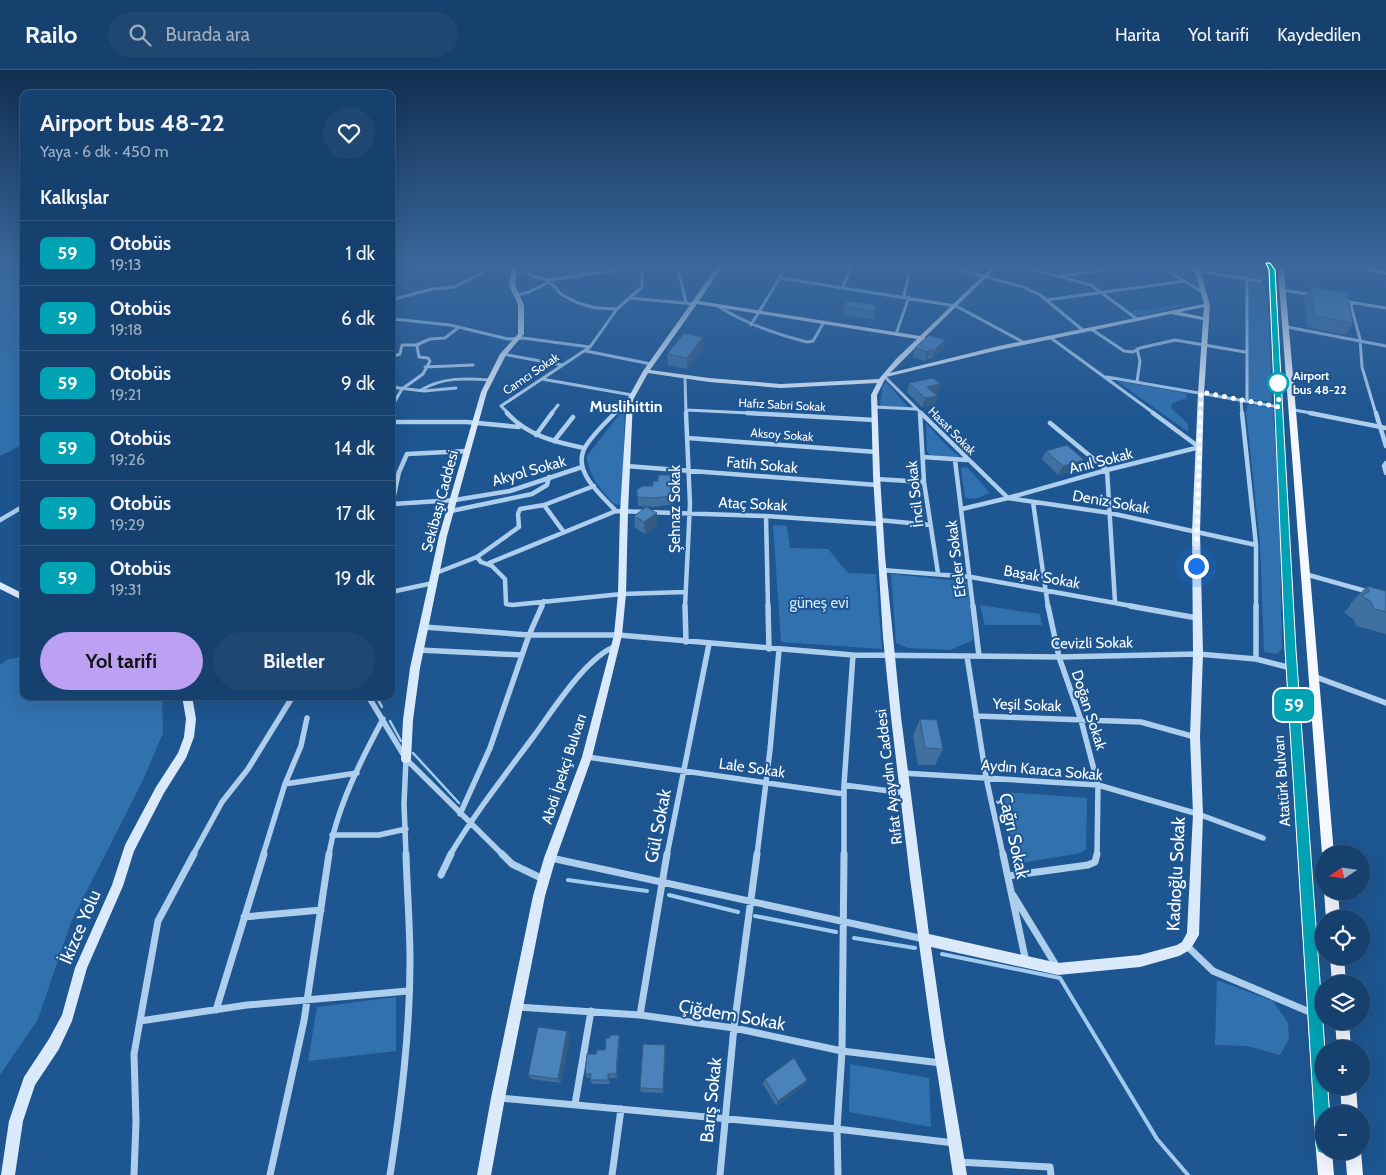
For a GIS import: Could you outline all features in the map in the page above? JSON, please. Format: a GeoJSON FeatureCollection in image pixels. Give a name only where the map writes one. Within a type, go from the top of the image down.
{"type":"FeatureCollection","features":[{"type":"Feature","properties":{"kind":"main road","name":"Atatürk Bulvarı"},"geometry":{"type":"LineString","coordinates":[[1274,316],[1292,668],[1315,1014]]}},
{"type":"Feature","properties":{"kind":"main road"},"geometry":{"type":"LineString","coordinates":[[1286,316],[1304,574],[1327,845]]}},
{"type":"Feature","properties":{"kind":"main road"},"geometry":{"type":"LineString","coordinates":[[1279,407],[1294,410]]}},
{"type":"Feature","properties":{"kind":"main road"},"geometry":{"type":"LineString","coordinates":[[1292,668],[1312,676]]}},
{"type":"Feature","properties":{"kind":"main road","name":"Atatürk Bulvarı"},"geometry":{"type":"LineString","coordinates":[[1316,1030],[1321,1105]]}},
{"type":"Feature","properties":{"kind":"main road"},"geometry":{"type":"LineString","coordinates":[[1325,1160],[1326,1175]]}},
{"type":"Feature","properties":{"kind":"main road"},"geometry":{"type":"LineString","coordinates":[[1354,1160],[1355,1175]]}},
{"type":"Feature","properties":{"kind":"street"},"geometry":{"type":"LineString","coordinates":[[518,338],[521,334],[522,316]]}},
{"type":"Feature","properties":{"kind":"street","name":"Camcı Sokak"},"geometry":{"type":"LineString","coordinates":[[519,427],[501,406],[586,351],[612,316]]}},
{"type":"Feature","properties":{"kind":"street","name":"Abdi İpekçi Bulvarı"},"geometry":{"type":"LineString","coordinates":[[484,1175],[516,1007],[544,879],[587,757],[616,646],[622,594],[620,512],[626,466],[631,397],[649,367],[686,316]]}},
{"type":"Feature","properties":{"kind":"street"},"geometry":{"type":"LineString","coordinates":[[735,316],[768,332],[807,342],[812,341],[824,322]]}},
{"type":"Feature","properties":{"kind":"street"},"geometry":{"type":"LineString","coordinates":[[751,325],[756,316]]}},
{"type":"Feature","properties":{"kind":"street"},"geometry":{"type":"LineString","coordinates":[[786,316],[923,338]]}},
{"type":"Feature","properties":{"kind":"street"},"geometry":{"type":"LineString","coordinates":[[896,334],[902,316]]}},
{"type":"Feature","properties":{"kind":"street"},"geometry":{"type":"LineString","coordinates":[[882,379],[946,316]]}},
{"type":"Feature","properties":{"kind":"street"},"geometry":{"type":"LineString","coordinates":[[974,316],[1025,343]]}},
{"type":"Feature","properties":{"kind":"street"},"geometry":{"type":"LineString","coordinates":[[1065,316],[1084,331]]}},
{"type":"Feature","properties":{"kind":"street"},"geometry":{"type":"LineString","coordinates":[[1133,316],[1137,319]]}},
{"type":"Feature","properties":{"kind":"street"},"geometry":{"type":"LineString","coordinates":[[586,351],[686,377],[781,386],[882,379],[931,364],[1154,316]]}},
{"type":"Feature","properties":{"kind":"street"},"geometry":{"type":"LineString","coordinates":[[1189,316],[1206,319]]}},
{"type":"Feature","properties":{"kind":"street","name":"Kadıoğlu Sokak"},"geometry":{"type":"LineString","coordinates":[[924,939],[1058,969],[1140,961],[1179,950],[1186,946],[1193,935],[1198,814],[1195,737],[1198,654],[1196,532],[1201,392],[1206,316]]}},
{"type":"Feature","properties":{"kind":"street"},"geometry":{"type":"LineString","coordinates":[[1246,316],[1244,400],[1256,546],[1256,659]]}},
{"type":"Feature","properties":{"kind":"street"},"geometry":{"type":"LineString","coordinates":[[1353,316],[1360,341],[1362,367],[1386,446]]}},
{"type":"Feature","properties":{"kind":"street"},"geometry":{"type":"LineString","coordinates":[[395,318],[459,327],[508,339],[518,338],[590,347]]}},
{"type":"Feature","properties":{"kind":"street"},"geometry":{"type":"LineString","coordinates":[[395,356],[400,354],[402,345],[419,344],[430,339],[445,338],[459,327]]}},
{"type":"Feature","properties":{"kind":"street"},"geometry":{"type":"LineString","coordinates":[[1287,327],[1386,346]]}},
{"type":"Feature","properties":{"kind":"street"},"geometry":{"type":"LineString","coordinates":[[1091,329],[1124,351],[1133,352],[1137,349],[1175,340],[1245,352]]}},
{"type":"Feature","properties":{"kind":"street","name":"Sekibaşı Caddesi"},"geometry":{"type":"LineString","coordinates":[[406,759],[408,720],[419,650],[443,536],[455,500],[484,392],[503,354],[518,338]]}},
{"type":"Feature","properties":{"kind":"street"},"geometry":{"type":"LineString","coordinates":[[1051,338],[1200,447]]}},
{"type":"Feature","properties":{"kind":"street"},"geometry":{"type":"LineString","coordinates":[[395,401],[402,390],[422,374],[430,361],[428,358],[419,357],[417,346],[419,344]]}},
{"type":"Feature","properties":{"kind":"street"},"geometry":{"type":"LineString","coordinates":[[1137,349],[1140,361],[1137,382]]}},
{"type":"Feature","properties":{"kind":"street"},"geometry":{"type":"LineString","coordinates":[[503,354],[562,365]]}},
{"type":"Feature","properties":{"kind":"street"},"geometry":{"type":"LineString","coordinates":[[425,367],[472,366]]}},
{"type":"Feature","properties":{"kind":"street"},"geometry":{"type":"LineString","coordinates":[[1104,376],[1279,407]]}},
{"type":"Feature","properties":{"kind":"street","name":"Şehnaz Sokak"},"geometry":{"type":"LineString","coordinates":[[686,377],[689,514],[685,592],[686,642]]}},
{"type":"Feature","properties":{"kind":"street"},"geometry":{"type":"LineString","coordinates":[[421,390],[428,385],[448,378],[490,380]]}},
{"type":"Feature","properties":{"kind":"street"},"geometry":{"type":"LineString","coordinates":[[542,379],[631,397]]}},
{"type":"Feature","properties":{"kind":"street","name":"Rıfat Ayaydın Caddesi"},"geometry":{"type":"LineString","coordinates":[[882,379],[874,395],[874,407],[882,570],[890,656],[902,773],[924,939],[960,1175]]}},
{"type":"Feature","properties":{"kind":"street","name":"Hasat Sokak"},"geometry":{"type":"LineString","coordinates":[[882,379],[1008,498]]}},
{"type":"Feature","properties":{"kind":"street"},"geometry":{"type":"LineString","coordinates":[[395,388],[430,391],[456,388]]}},
{"type":"Feature","properties":{"kind":"street"},"geometry":{"type":"LineString","coordinates":[[477,558],[481,562],[489,563],[563,531],[620,512],[593,485],[580,459],[584,448],[616,410],[631,397]]}},
{"type":"Feature","properties":{"kind":"street"},"geometry":{"type":"LineString","coordinates":[[536,435],[558,405]]}},
{"type":"Feature","properties":{"kind":"street"},"geometry":{"type":"LineString","coordinates":[[874,407],[918,411]]}},
{"type":"Feature","properties":{"kind":"street","name":"Hafız Sabri Sokak"},"geometry":{"type":"LineString","coordinates":[[687,410],[875,420]]}},
{"type":"Feature","properties":{"kind":"street"},"geometry":{"type":"LineString","coordinates":[[1294,410],[1386,428]]}},
{"type":"Feature","properties":{"kind":"street","name":"İncil Sokak"},"geometry":{"type":"LineString","coordinates":[[918,411],[924,482],[938,573]]}},
{"type":"Feature","properties":{"kind":"street"},"geometry":{"type":"LineString","coordinates":[[554,441],[573,416]]}},
{"type":"Feature","properties":{"kind":"street"},"geometry":{"type":"LineString","coordinates":[[395,422],[475,423],[519,427],[554,441],[584,448]]}},
{"type":"Feature","properties":{"kind":"street"},"geometry":{"type":"LineString","coordinates":[[1050,423],[1107,470],[1115,602]]}},
{"type":"Feature","properties":{"kind":"street","name":"Aksoy Sokak"},"geometry":{"type":"LineString","coordinates":[[688,438],[876,452]]}},
{"type":"Feature","properties":{"kind":"street","name":"Anıl Sokak"},"geometry":{"type":"LineString","coordinates":[[1008,498],[1107,470],[1200,447]]}},
{"type":"Feature","properties":{"kind":"street"},"geometry":{"type":"LineString","coordinates":[[395,491],[399,472],[407,454],[467,451]]}},
{"type":"Feature","properties":{"kind":"street"},"geometry":{"type":"LineString","coordinates":[[923,456],[968,460]]}},
{"type":"Feature","properties":{"kind":"street","name":"Efeler Sokak"},"geometry":{"type":"LineString","coordinates":[[955,460],[979,656]]}},
{"type":"Feature","properties":{"kind":"street"},"geometry":{"type":"LineString","coordinates":[[1386,464],[1384,466],[1386,473]]}},
{"type":"Feature","properties":{"kind":"street","name":"Fatih Sokak"},"geometry":{"type":"LineString","coordinates":[[626,466],[877,482],[924,482]]}},
{"type":"Feature","properties":{"kind":"street","name":"Akyol Sokak"},"geometry":{"type":"LineString","coordinates":[[395,506],[455,500],[510,490],[583,468]]}},
{"type":"Feature","properties":{"kind":"street"},"geometry":{"type":"LineString","coordinates":[[451,511],[532,494],[547,485],[549,477]]}},
{"type":"Feature","properties":{"kind":"street"},"geometry":{"type":"LineString","coordinates":[[436,573],[477,558],[519,527],[518,514],[520,509],[544,505],[593,485]]}},
{"type":"Feature","properties":{"kind":"street","name":"Deniz Sokak"},"geometry":{"type":"LineString","coordinates":[[962,509],[1008,498],[1110,513],[1256,546]]}},
{"type":"Feature","properties":{"kind":"street","name":"Doğan Sokak"},"geometry":{"type":"LineString","coordinates":[[1008,876],[1095,862],[1097,855],[1098,785],[1081,720],[1058,657],[1044,590],[1033,502]]}},
{"type":"Feature","properties":{"kind":"street"},"geometry":{"type":"LineString","coordinates":[[544,505],[563,531]]}},
{"type":"Feature","properties":{"kind":"street"},"geometry":{"type":"LineString","coordinates":[[0,520],[20,508]]}},
{"type":"Feature","properties":{"kind":"street","name":"Ataç Sokak"},"geometry":{"type":"LineString","coordinates":[[620,512],[766,516],[930,525]]}},
{"type":"Feature","properties":{"kind":"street"},"geometry":{"type":"LineString","coordinates":[[766,516],[769,649]]}},
{"type":"Feature","properties":{"kind":"street"},"geometry":{"type":"LineString","coordinates":[[489,563],[505,578],[506,604],[512,605],[622,594],[685,592]]}},
{"type":"Feature","properties":{"kind":"street","name":"Başak Sokak"},"geometry":{"type":"LineString","coordinates":[[882,570],[970,577],[1197,618]]}},
{"type":"Feature","properties":{"kind":"street"},"geometry":{"type":"LineString","coordinates":[[1304,574],[1377,595]]}},
{"type":"Feature","properties":{"kind":"street"},"geometry":{"type":"LineString","coordinates":[[395,591],[433,583]]}},
{"type":"Feature","properties":{"kind":"street"},"geometry":{"type":"LineString","coordinates":[[0,584],[20,596]]}},
{"type":"Feature","properties":{"kind":"street"},"geometry":{"type":"LineString","coordinates":[[460,814],[490,748],[529,635],[544,601]]}},
{"type":"Feature","properties":{"kind":"street","name":"Cevizli Sokak"},"geometry":{"type":"LineString","coordinates":[[424,627],[529,635],[618,635],[852,655],[1058,657],[1198,654],[1256,659],[1292,668]]}},
{"type":"Feature","properties":{"kind":"street","name":"Gül Sokak"},"geometry":{"type":"LineString","coordinates":[[640,1015],[662,882],[709,644]]}},
{"type":"Feature","properties":{"kind":"street"},"geometry":{"type":"LineString","coordinates":[[442,875],[450,856],[470,822],[577,678],[608,649],[616,646]]}},
{"type":"Feature","properties":{"kind":"street"},"geometry":{"type":"LineString","coordinates":[[419,650],[522,656]]}},
{"type":"Feature","properties":{"kind":"street","name":"Barış Sokak"},"geometry":{"type":"LineString","coordinates":[[720,1175],[723,1119],[749,900],[766,782],[779,650]]}},
{"type":"Feature","properties":{"kind":"street"},"geometry":{"type":"LineString","coordinates":[[838,1175],[837,1128],[842,1051],[844,786],[852,655]]}},
{"type":"Feature","properties":{"kind":"street","name":"Çağrı Sokak"},"geometry":{"type":"LineString","coordinates":[[967,656],[986,777],[1026,962]]}},
{"type":"Feature","properties":{"kind":"street"},"geometry":{"type":"LineString","coordinates":[[1312,676],[1386,703]]}},
{"type":"Feature","properties":{"kind":"street","name":"İkizce Yolu"},"geometry":{"type":"LineString","coordinates":[[8,1175],[16,1121],[29,1082],[54,1044],[68,1017],[81,968],[117,886],[129,848],[160,790],[182,755],[189,737],[191,719],[188,700]]}},
{"type":"Feature","properties":{"kind":"street"},"geometry":{"type":"LineString","coordinates":[[134,1175],[136,1122],[134,1054],[158,921],[222,802],[248,769],[291,700]]}},
{"type":"Feature","properties":{"kind":"street"},"geometry":{"type":"LineString","coordinates":[[371,700],[406,759],[512,864],[544,879]]}},
{"type":"Feature","properties":{"kind":"street","name":"Yeşil Sokak"},"geometry":{"type":"LineString","coordinates":[[976,716],[1140,722],[1195,737]]}},
{"type":"Feature","properties":{"kind":"street"},"geometry":{"type":"LineString","coordinates":[[216,1010],[285,784],[301,746],[307,718]]}},
{"type":"Feature","properties":{"kind":"street"},"geometry":{"type":"LineString","coordinates":[[270,1175],[298,1051],[332,834],[374,733],[383,719]]}},
{"type":"Feature","properties":{"kind":"street","name":"Lale Sokak"},"geometry":{"type":"LineString","coordinates":[[587,757],[844,794]]}},
{"type":"Feature","properties":{"kind":"street"},"geometry":{"type":"LineString","coordinates":[[390,1175],[399,1116],[406,1047],[410,961],[404,804],[406,759]]}},
{"type":"Feature","properties":{"kind":"street","name":"Aydın Karaca Sokak"},"geometry":{"type":"LineString","coordinates":[[902,773],[1098,785],[1198,814],[1263,838]]}},
{"type":"Feature","properties":{"kind":"street"},"geometry":{"type":"LineString","coordinates":[[285,784],[357,774]]}},
{"type":"Feature","properties":{"kind":"street"},"geometry":{"type":"LineString","coordinates":[[844,786],[905,793]]}},
{"type":"Feature","properties":{"kind":"street"},"geometry":{"type":"LineString","coordinates":[[332,834],[378,835],[406,829]]}},
{"type":"Feature","properties":{"kind":"street"},"geometry":{"type":"LineString","coordinates":[[550,858],[924,939]]}},
{"type":"Feature","properties":{"kind":"street"},"geometry":{"type":"LineString","coordinates":[[1011,891],[1058,969]]}},
{"type":"Feature","properties":{"kind":"street"},"geometry":{"type":"LineString","coordinates":[[244,917],[321,910]]}},
{"type":"Feature","properties":{"kind":"street"},"geometry":{"type":"LineString","coordinates":[[1186,946],[1213,971],[1315,1014]]}},
{"type":"Feature","properties":{"kind":"street"},"geometry":{"type":"LineString","coordinates":[[140,1020],[247,1005],[408,991]]}},
{"type":"Feature","properties":{"kind":"street","name":"Çiğdem Sokak"},"geometry":{"type":"LineString","coordinates":[[516,1007],[640,1015],[734,1028],[842,1051],[942,1063]]}},
{"type":"Feature","properties":{"kind":"street"},"geometry":{"type":"LineString","coordinates":[[575,1104],[591,1011]]}},
{"type":"Feature","properties":{"kind":"street"},"geometry":{"type":"LineString","coordinates":[[498,1098],[837,1128],[954,1143]]}},
{"type":"Feature","properties":{"kind":"street"},"geometry":{"type":"LineString","coordinates":[[612,1175],[621,1109]]}},
{"type":"Feature","properties":{"kind":"street"},"geometry":{"type":"LineString","coordinates":[[958,1162],[1050,1168],[1051,1175]]}},
{"type":"Feature","properties":{"kind":"green space"},"geometry":{"type":"Polygon","coordinates":[[[0,316],[20,316],[20,446],[0,456],[0,316]]]}},
{"type":"Feature","properties":{"kind":"green space"},"geometry":{"type":"Polygon","coordinates":[[[1249,316],[1269,316],[1272,402],[1248,399],[1249,316]]]}},
{"type":"Feature","properties":{"kind":"green space"},"geometry":{"type":"Polygon","coordinates":[[[1117,381],[1186,393],[1187,398],[1172,403],[1171,408],[1188,424],[1188,432],[1117,381]]]}},
{"type":"Feature","properties":{"kind":"green space"},"geometry":{"type":"Polygon","coordinates":[[[886,382],[909,408],[880,406],[883,385],[886,382]]]}},
{"type":"Feature","properties":{"kind":"green space"},"geometry":{"type":"Polygon","coordinates":[[[1248,404],[1273,408],[1279,500],[1282,649],[1277,654],[1264,652],[1260,543],[1246,412],[1248,404]]]}},
{"type":"Feature","properties":{"kind":"green space"},"geometry":{"type":"Polygon","coordinates":[[[625,407],[622,505],[614,504],[600,488],[590,470],[587,456],[625,407]]]}},
{"type":"Feature","properties":{"kind":"green space"},"geometry":{"type":"Polygon","coordinates":[[[926,423],[959,456],[956,458],[930,455],[927,451],[926,423]]]}},
{"type":"Feature","properties":{"kind":"green space"},"geometry":{"type":"Polygon","coordinates":[[[961,468],[968,468],[990,493],[975,499],[965,498],[961,468]]]}},
{"type":"Feature","properties":{"kind":"green space","name":"güneş evi"},"geometry":{"type":"Polygon","coordinates":[[[773,525],[787,526],[790,548],[828,549],[848,573],[876,574],[882,649],[781,642],[773,525]]]}},
{"type":"Feature","properties":{"kind":"green space"},"geometry":{"type":"Polygon","coordinates":[[[891,574],[968,582],[973,640],[950,650],[908,648],[896,643],[891,574]]]}},
{"type":"Feature","properties":{"kind":"green space"},"geometry":{"type":"Polygon","coordinates":[[[980,605],[1040,614],[1042,625],[985,625],[980,605]]]}},
{"type":"Feature","properties":{"kind":"green space"},"geometry":{"type":"Polygon","coordinates":[[[20,657],[20,700],[162,700],[163,733],[143,780],[71,922],[38,1019],[0,1075],[0,665],[8,659],[20,657]]]}},
{"type":"Feature","properties":{"kind":"green space"},"geometry":{"type":"Polygon","coordinates":[[[1004,792],[1087,798],[1086,849],[1081,853],[1014,864],[1004,792]]]}},
{"type":"Feature","properties":{"kind":"green space"},"geometry":{"type":"Polygon","coordinates":[[[1217,980],[1273,1001],[1288,1023],[1289,1039],[1280,1055],[1247,1046],[1215,1045],[1217,980]]]}},
{"type":"Feature","properties":{"kind":"green space"},"geometry":{"type":"Polygon","coordinates":[[[396,997],[396,1051],[308,1061],[317,1007],[396,997]]]}},
{"type":"Feature","properties":{"kind":"green space"},"geometry":{"type":"Polygon","coordinates":[[[850,1064],[929,1078],[931,1127],[849,1112],[850,1064]]]}},
{"type":"Feature","properties":{"kind":"building"},"geometry":{"type":"Polygon","coordinates":[[[1315,316],[1352,316],[1353,323],[1315,316]]]}},
{"type":"Feature","properties":{"kind":"building"},"geometry":{"type":"Polygon","coordinates":[[[684,333],[703,337],[687,358],[667,354],[684,333]]]}},
{"type":"Feature","properties":{"kind":"building"},"geometry":{"type":"Polygon","coordinates":[[[929,335],[945,340],[934,351],[930,350],[927,352],[915,348],[929,335]]]}},
{"type":"Feature","properties":{"kind":"building"},"geometry":{"type":"Polygon","coordinates":[[[933,378],[940,384],[927,387],[937,396],[925,398],[909,383],[933,378]]]}},
{"type":"Feature","properties":{"kind":"building"},"geometry":{"type":"Polygon","coordinates":[[[1067,445],[1084,460],[1063,466],[1046,451],[1067,445]]]}},
{"type":"Feature","properties":{"kind":"building"},"geometry":{"type":"Polygon","coordinates":[[[658,475],[670,475],[671,482],[673,481],[674,496],[637,497],[637,490],[642,486],[653,486],[653,481],[658,481],[658,475]]]}},
{"type":"Feature","properties":{"kind":"building"},"geometry":{"type":"Polygon","coordinates":[[[646,507],[657,513],[644,522],[634,516],[646,507]]]}},
{"type":"Feature","properties":{"kind":"building"},"geometry":{"type":"Polygon","coordinates":[[[1367,586],[1386,591],[1386,612],[1374,609],[1371,602],[1361,595],[1369,592],[1367,586]]]}},
{"type":"Feature","properties":{"kind":"building"},"geometry":{"type":"Polygon","coordinates":[[[920,719],[937,720],[943,749],[925,748],[920,719]]]}},
{"type":"Feature","properties":{"kind":"building"},"geometry":{"type":"Polygon","coordinates":[[[538,1027],[567,1031],[558,1079],[528,1075],[538,1027]]]}},
{"type":"Feature","properties":{"kind":"building"},"geometry":{"type":"Polygon","coordinates":[[[610,1035],[619,1035],[616,1074],[608,1074],[608,1080],[590,1080],[591,1074],[585,1074],[587,1054],[596,1054],[597,1050],[605,1050],[606,1038],[610,1038],[610,1035]]]}},
{"type":"Feature","properties":{"kind":"building"},"geometry":{"type":"Polygon","coordinates":[[[643,1044],[665,1045],[663,1089],[640,1088],[643,1044]]]}},
{"type":"Feature","properties":{"kind":"building"},"geometry":{"type":"Polygon","coordinates":[[[794,1058],[807,1080],[778,1101],[765,1079],[794,1058]]]}},
{"type":"Feature","properties":{"kind":"waterway"},"geometry":{"type":"LineString","coordinates":[[378,700],[382,707]]}},
{"type":"Feature","properties":{"kind":"waterway"},"geometry":{"type":"LineString","coordinates":[[390,721],[401,741]]}},
{"type":"Feature","properties":{"kind":"waterway"},"geometry":{"type":"LineString","coordinates":[[413,753],[459,803]]}},
{"type":"Feature","properties":{"kind":"waterway"},"geometry":{"type":"LineString","coordinates":[[568,880],[647,891]]}},
{"type":"Feature","properties":{"kind":"waterway"},"geometry":{"type":"LineString","coordinates":[[669,895],[738,912]]}},
{"type":"Feature","properties":{"kind":"waterway"},"geometry":{"type":"LineString","coordinates":[[755,916],[836,932]]}},
{"type":"Feature","properties":{"kind":"waterway"},"geometry":{"type":"LineString","coordinates":[[854,938],[915,948]]}},
{"type":"Feature","properties":{"kind":"waterway"},"geometry":{"type":"LineString","coordinates":[[942,954],[1060,978],[1157,1139],[1188,1175]]}},
{"type":"Feature","properties":{"kind":"bus line","name":"59"},"geometry":{"type":"LineString","coordinates":[[1274,316],[1290,650],[1321,1105]]}},
{"type":"Feature","properties":{"kind":"place","name":"Airport bus 48-22"},"geometry":{"type":"Point","coordinates":[1278,383]}},
{"type":"Feature","properties":{"kind":"district","name":"Muslihittin"},"geometry":{"type":"Point","coordinates":[626,406]}},
{"type":"Feature","properties":{"kind":"route"},"geometry":{"type":"LineString","coordinates":[[1196,566],[1201,392],[1279,407],[1278,379],[1278,383]]}}]}
